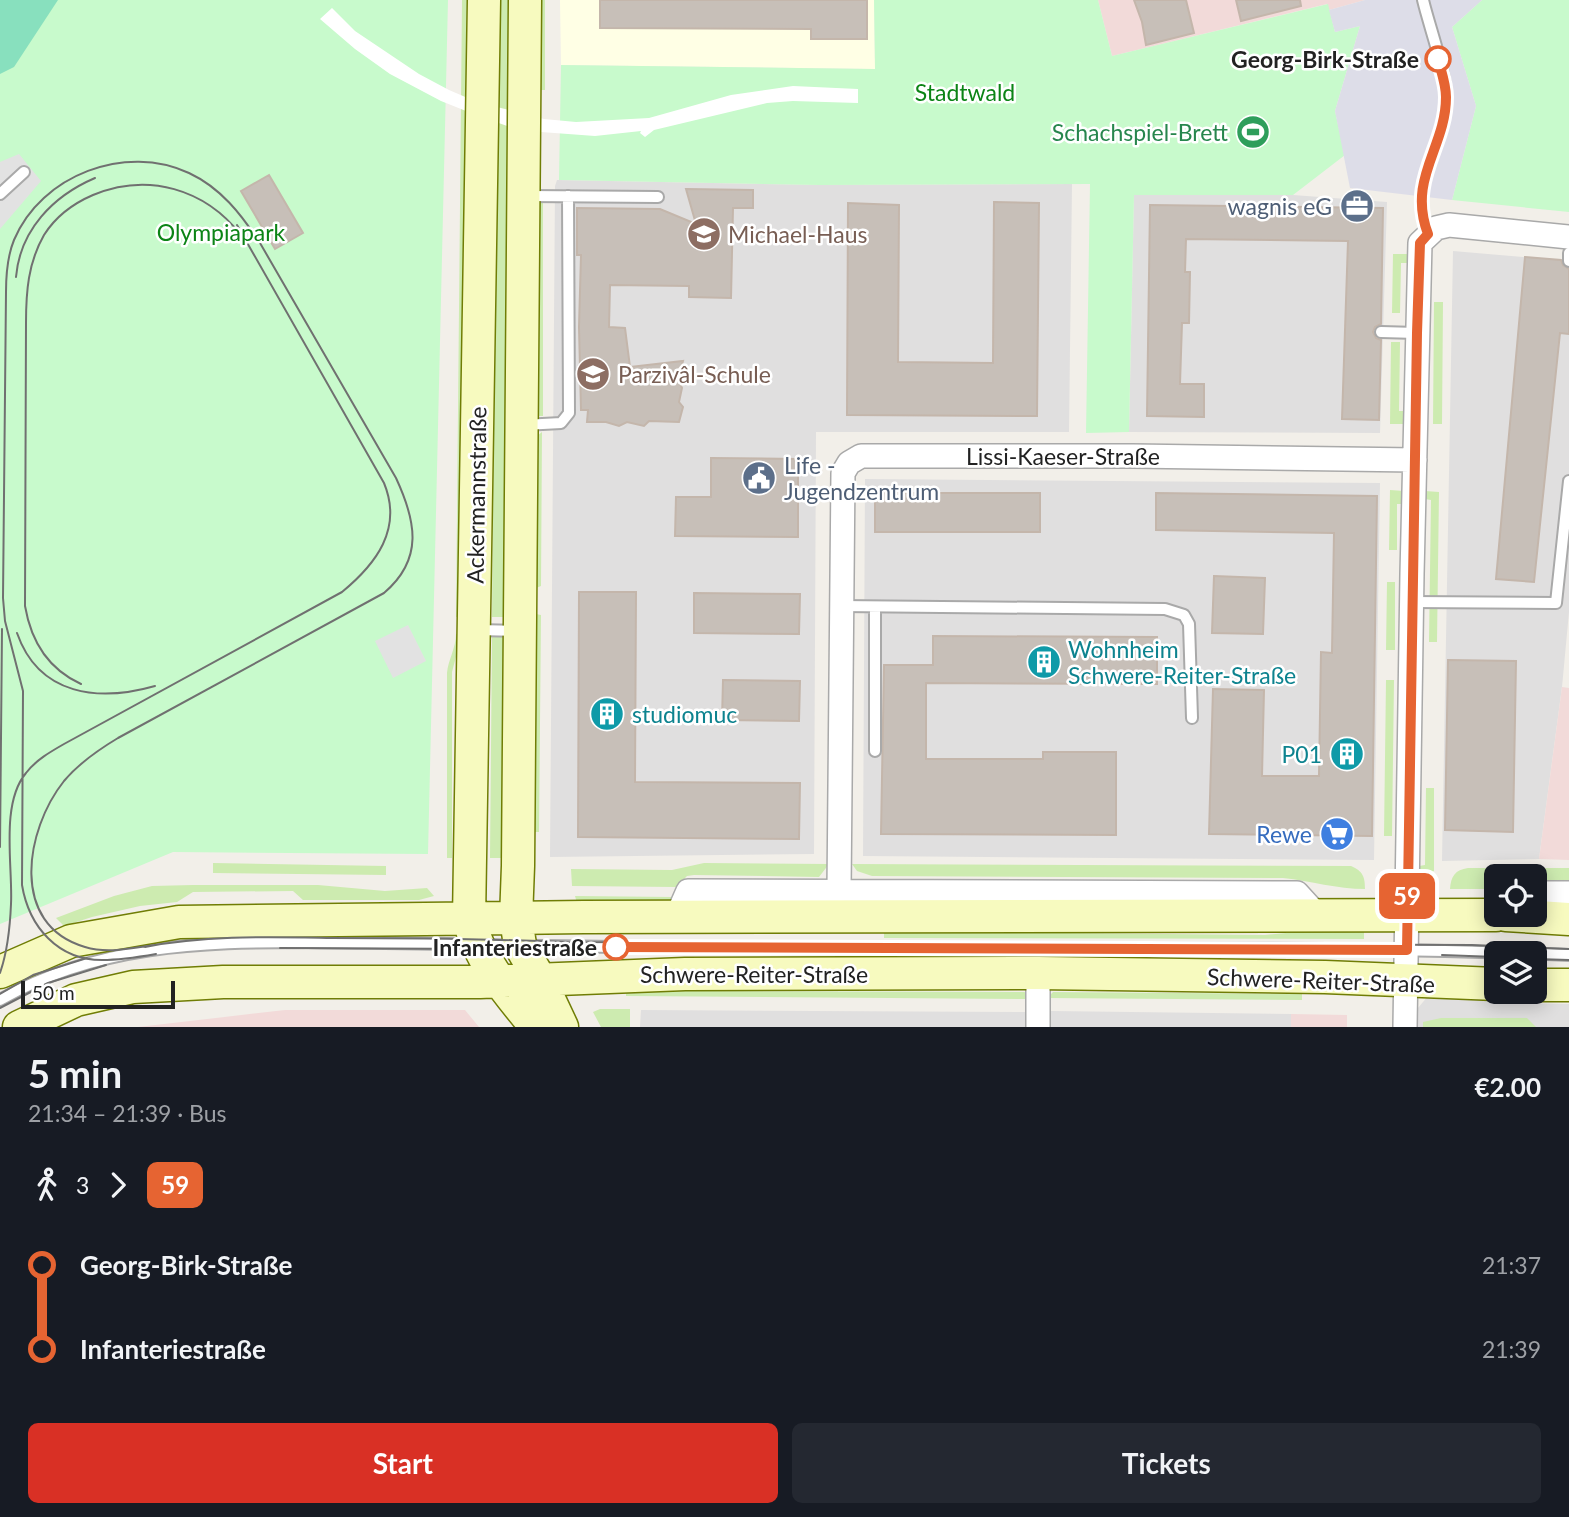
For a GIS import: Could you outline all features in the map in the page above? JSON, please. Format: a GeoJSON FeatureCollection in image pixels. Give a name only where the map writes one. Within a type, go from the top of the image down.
{"type":"FeatureCollection","features":[{"type":"Feature","properties":{"kind":"main road","name":"Ackermannstraße"},"geometry":{"type":"LineString","coordinates":[[473,932],[473,630],[484,0]]}},
{"type":"Feature","properties":{"kind":"main road","name":"Ackermannstraße"},"geometry":{"type":"LineString","coordinates":[[518,932],[525,0]]}},
{"type":"Feature","properties":{"kind":"main road"},"geometry":{"type":"LineString","coordinates":[[0,972],[71,941],[179,922],[518,932],[676,918],[1484,914]]}},
{"type":"Feature","properties":{"kind":"main road"},"geometry":{"type":"LineString","coordinates":[[1547,918],[1569,919]]}},
{"type":"Feature","properties":{"kind":"main road"},"geometry":{"type":"LineString","coordinates":[[473,932],[500,981],[536,1027]]}},
{"type":"Feature","properties":{"kind":"main road"},"geometry":{"type":"LineString","coordinates":[[518,932],[562,1027]]}},
{"type":"Feature","properties":{"kind":"main road","name":"Schwere-Reiter-Straße"},"geometry":{"type":"LineString","coordinates":[[19,1027],[76,1000],[133,987],[223,982],[500,981],[685,974],[1038,973],[1484,984]]}},
{"type":"Feature","properties":{"kind":"main road"},"geometry":{"type":"LineString","coordinates":[[1547,985],[1569,985]]}},
{"type":"Feature","properties":{"kind":"street"},"geometry":{"type":"LineString","coordinates":[[1405,1027],[1411,602],[1420,243],[1436,228],[1448,225],[1569,237]]}},
{"type":"Feature","properties":{"kind":"street","name":"Lissi-Kaeser-Straße"},"geometry":{"type":"LineString","coordinates":[[839,891],[843,473],[849,463],[861,456],[1415,460]]}},
{"type":"Feature","properties":{"kind":"street"},"geometry":{"type":"LineString","coordinates":[[676,918],[688,891],[1297,892],[1318,916]]}},
{"type":"Feature","properties":{"kind":"street"},"geometry":{"type":"LineString","coordinates":[[1547,893],[1569,893]]}},
{"type":"Feature","properties":{"kind":"street"},"geometry":{"type":"LineString","coordinates":[[1038,973],[1038,1027]]}},
{"type":"Feature","properties":{"kind":"lane"},"geometry":{"type":"LineString","coordinates":[[1423,0],[1446,97],[1444,114],[1421,199],[1428,234]]}},
{"type":"Feature","properties":{"kind":"lane"},"geometry":{"type":"LineString","coordinates":[[0,194],[24,172]]}},
{"type":"Feature","properties":{"kind":"lane"},"geometry":{"type":"LineString","coordinates":[[524,196],[658,197]]}},
{"type":"Feature","properties":{"kind":"lane"},"geometry":{"type":"LineString","coordinates":[[522,425],[561,423],[569,413],[568,196]]}},
{"type":"Feature","properties":{"kind":"lane"},"geometry":{"type":"LineString","coordinates":[[1569,253],[1569,261]]}},
{"type":"Feature","properties":{"kind":"lane"},"geometry":{"type":"LineString","coordinates":[[1381,332],[1417,333]]}},
{"type":"Feature","properties":{"kind":"lane"},"geometry":{"type":"LineString","coordinates":[[1411,602],[1556,603],[1569,481]]}},
{"type":"Feature","properties":{"kind":"lane"},"geometry":{"type":"LineString","coordinates":[[840,606],[1165,609],[1184,615],[1189,624],[1192,718]]}},
{"type":"Feature","properties":{"kind":"lane"},"geometry":{"type":"LineString","coordinates":[[875,608],[875,751]]}},
{"type":"Feature","properties":{"kind":"lane"},"geometry":{"type":"LineString","coordinates":[[473,630],[520,631]]}},
{"type":"Feature","properties":{"kind":"lane"},"geometry":{"type":"LineString","coordinates":[[0,1000],[25,986],[87,964],[192,944],[473,932]]}},
{"type":"Feature","properties":{"kind":"lane"},"geometry":{"type":"LineString","coordinates":[[518,932],[778,948],[1407,950],[1569,955]]}},
{"type":"Feature","properties":{"kind":"shaded area"},"geometry":{"type":"Polygon","coordinates":[[[560,0],[874,0],[875,69],[561,65],[560,0]]]}},
{"type":"Feature","properties":{"kind":"shaded area"},"geometry":{"type":"Polygon","coordinates":[[[1098,0],[1365,0],[1329,10],[1327,4],[1112,56],[1098,0]]]}},
{"type":"Feature","properties":{"kind":"shaded area"},"geometry":{"type":"Polygon","coordinates":[[[1365,0],[1482,0],[1452,27],[1476,106],[1452,200],[1350,188],[1335,111],[1360,26],[1335,32],[1329,10],[1365,0]]]}},
{"type":"Feature","properties":{"kind":"shaded area"},"geometry":{"type":"Polygon","coordinates":[[[19,154],[41,181],[0,229],[0,162],[19,154]]]}},
{"type":"Feature","properties":{"kind":"shaded area"},"geometry":{"type":"Polygon","coordinates":[[[557,180],[819,185],[1072,184],[1069,432],[816,432],[814,854],[550,857],[557,180]]]}},
{"type":"Feature","properties":{"kind":"shaded area"},"geometry":{"type":"Polygon","coordinates":[[[1134,194],[1293,195],[1387,202],[1380,433],[1129,432],[1134,194]]]}},
{"type":"Feature","properties":{"kind":"shaded area"},"geometry":{"type":"Polygon","coordinates":[[[1453,251],[1569,261],[1569,612],[1539,859],[1442,861],[1453,251]]]}},
{"type":"Feature","properties":{"kind":"shaded area"},"geometry":{"type":"Polygon","coordinates":[[[865,479],[1380,483],[1374,860],[863,856],[865,479]]]}},
{"type":"Feature","properties":{"kind":"shaded area"},"geometry":{"type":"Polygon","coordinates":[[[408,625],[426,661],[393,678],[375,641],[408,625]]]}},
{"type":"Feature","properties":{"kind":"shaded area"},"geometry":{"type":"Polygon","coordinates":[[[1562,687],[1569,688],[1569,860],[1539,859],[1562,687]]]}},
{"type":"Feature","properties":{"kind":"shaded area"},"geometry":{"type":"Polygon","coordinates":[[[1474,994],[1484,997],[1484,1004],[1569,1004],[1569,1027],[1418,1027],[1418,1008],[1428,996],[1474,994]]]}},
{"type":"Feature","properties":{"kind":"shaded area"},"geometry":{"type":"Polygon","coordinates":[[[285,1010],[465,1010],[479,1027],[138,1027],[285,1010]]]}},
{"type":"Feature","properties":{"kind":"shaded area"},"geometry":{"type":"Polygon","coordinates":[[[641,1010],[1027,1012],[1027,1027],[640,1027],[641,1010]]]}},
{"type":"Feature","properties":{"kind":"shaded area"},"geometry":{"type":"Polygon","coordinates":[[[1051,1011],[1291,1014],[1291,1027],[1051,1027],[1051,1011]]]}},
{"type":"Feature","properties":{"kind":"shaded area"},"geometry":{"type":"Polygon","coordinates":[[[1291,1014],[1347,1015],[1347,1027],[1291,1027],[1291,1014]]]}},
{"type":"Feature","properties":{"kind":"green space","name":"Olympiapark"},"geometry":{"type":"Polygon","coordinates":[[[0,0],[448,0],[428,854],[173,852],[0,924],[0,0]]]}},
{"type":"Feature","properties":{"kind":"green space"},"geometry":{"type":"Polygon","coordinates":[[[0,0],[58,0],[14,67],[0,74],[0,0]]]}},
{"type":"Feature","properties":{"kind":"green space"},"geometry":{"type":"Polygon","coordinates":[[[462,0],[467,0],[463,617],[456,617],[462,0]]]}},
{"type":"Feature","properties":{"kind":"green space"},"geometry":{"type":"Polygon","coordinates":[[[496,0],[511,0],[507,617],[492,617],[496,0]]]}},
{"type":"Feature","properties":{"kind":"green space"},"geometry":{"type":"Polygon","coordinates":[[[540,0],[545,0],[545,90],[540,90],[540,0]]]}},
{"type":"Feature","properties":{"kind":"green space","name":"Stadtwald"},"geometry":{"type":"Polygon","coordinates":[[[874,0],[1098,0],[1112,56],[1328,4],[1335,32],[1360,26],[1335,111],[1345,155],[1293,195],[1134,195],[1129,432],[1086,433],[1090,184],[819,185],[559,180],[561,65],[875,69],[874,0]]]}},
{"type":"Feature","properties":{"kind":"green space"},"geometry":{"type":"Polygon","coordinates":[[[1482,0],[1569,0],[1569,212],[1452,200],[1476,106],[1452,27],[1482,0]]]}},
{"type":"Feature","properties":{"kind":"green space"},"geometry":{"type":"Polygon","coordinates":[[[538,203],[543,203],[543,416],[537,416],[538,203]]]}},
{"type":"Feature","properties":{"kind":"green space"},"geometry":{"type":"Polygon","coordinates":[[[1393,254],[1408,254],[1408,263],[1401,263],[1400,313],[1392,313],[1393,254]]]}},
{"type":"Feature","properties":{"kind":"green space"},"geometry":{"type":"Polygon","coordinates":[[[1434,302],[1443,302],[1442,424],[1433,424],[1434,302]]]}},
{"type":"Feature","properties":{"kind":"green space"},"geometry":{"type":"Polygon","coordinates":[[[1391,342],[1400,342],[1399,411],[1406,411],[1405,424],[1390,424],[1391,342]]]}},
{"type":"Feature","properties":{"kind":"green space"},"geometry":{"type":"Polygon","coordinates":[[[542,432],[541,586],[536,588],[537,436],[542,432]]]}},
{"type":"Feature","properties":{"kind":"green space"},"geometry":{"type":"Polygon","coordinates":[[[1390,490],[1404,491],[1404,504],[1397,504],[1397,550],[1389,550],[1390,490]]]}},
{"type":"Feature","properties":{"kind":"green space"},"geometry":{"type":"Polygon","coordinates":[[[1425,491],[1439,492],[1437,642],[1429,642],[1431,500],[1425,499],[1425,491]]]}},
{"type":"Feature","properties":{"kind":"green space"},"geometry":{"type":"Polygon","coordinates":[[[1387,582],[1395,582],[1395,650],[1386,650],[1387,582]]]}},
{"type":"Feature","properties":{"kind":"green space"},"geometry":{"type":"Polygon","coordinates":[[[536,614],[541,615],[539,832],[535,832],[536,614]]]}},
{"type":"Feature","properties":{"kind":"green space"},"geometry":{"type":"Polygon","coordinates":[[[456,634],[462,634],[452,672],[452,858],[447,858],[447,673],[456,634]]]}},
{"type":"Feature","properties":{"kind":"green space"},"geometry":{"type":"Polygon","coordinates":[[[492,636],[507,636],[505,858],[490,858],[492,636]]]}},
{"type":"Feature","properties":{"kind":"green space"},"geometry":{"type":"Polygon","coordinates":[[[1386,680],[1394,680],[1392,836],[1384,836],[1386,680]]]}},
{"type":"Feature","properties":{"kind":"green space"},"geometry":{"type":"Polygon","coordinates":[[[1426,788],[1434,788],[1434,871],[1426,877],[1418,877],[1419,866],[1425,865],[1426,788]]]}},
{"type":"Feature","properties":{"kind":"green space"},"geometry":{"type":"Polygon","coordinates":[[[213,863],[386,866],[386,875],[213,873],[213,863]]]}},
{"type":"Feature","properties":{"kind":"green space"},"geometry":{"type":"Polygon","coordinates":[[[704,863],[829,864],[819,877],[694,875],[687,876],[676,887],[572,886],[571,869],[672,870],[704,863]]]}},
{"type":"Feature","properties":{"kind":"green space"},"geometry":{"type":"Polygon","coordinates":[[[852,864],[1351,866],[1362,875],[1365,889],[1283,878],[872,876],[857,871],[852,864]]]}},
{"type":"Feature","properties":{"kind":"green space"},"geometry":{"type":"Polygon","coordinates":[[[1484,868],[1484,889],[1450,889],[1454,874],[1460,870],[1484,868]]]}},
{"type":"Feature","properties":{"kind":"green space"},"geometry":{"type":"Polygon","coordinates":[[[1547,868],[1569,868],[1569,883],[1547,882],[1547,868]]]}},
{"type":"Feature","properties":{"kind":"green space"},"geometry":{"type":"Polygon","coordinates":[[[318,885],[385,891],[427,888],[434,896],[419,900],[303,900],[293,891],[193,892],[177,902],[140,906],[64,926],[56,918],[114,896],[152,886],[318,885]]]}},
{"type":"Feature","properties":{"kind":"green space"},"geometry":{"type":"Polygon","coordinates":[[[575,896],[673,897],[667,904],[577,903],[575,896]]]}},
{"type":"Feature","properties":{"kind":"green space"},"geometry":{"type":"Polygon","coordinates":[[[1364,926],[1364,939],[884,938],[884,931],[1265,935],[1364,926]]]}},
{"type":"Feature","properties":{"kind":"green space"},"geometry":{"type":"Polygon","coordinates":[[[689,984],[715,984],[715,991],[1024,992],[1032,999],[626,996],[626,992],[688,991],[689,984]]]}},
{"type":"Feature","properties":{"kind":"green space"},"geometry":{"type":"Polygon","coordinates":[[[1053,992],[1302,994],[1302,1000],[1047,998],[1053,992]]]}},
{"type":"Feature","properties":{"kind":"green space"},"geometry":{"type":"Polygon","coordinates":[[[600,1009],[630,1009],[630,1027],[601,1027],[593,1012],[600,1009]]]}},
{"type":"Feature","properties":{"kind":"green space"},"geometry":{"type":"Polygon","coordinates":[[[1441,1018],[1527,1018],[1536,1027],[1423,1027],[1423,1022],[1441,1018]]]}},
{"type":"Feature","properties":{"kind":"pier"},"geometry":{"type":"Polygon","coordinates":[[[332,8],[355,31],[419,74],[449,90],[477,102],[544,119],[576,122],[649,118],[731,95],[793,86],[858,89],[858,103],[767,103],[654,130],[645,137],[641,131],[595,136],[510,127],[441,101],[390,74],[320,19],[332,8]]]}},
{"type":"Feature","properties":{"kind":"building"},"geometry":{"type":"Polygon","coordinates":[[[600,0],[867,0],[867,39],[811,39],[811,29],[600,28],[600,0]]]}},
{"type":"Feature","properties":{"kind":"building"},"geometry":{"type":"Polygon","coordinates":[[[1134,0],[1186,0],[1194,33],[1146,45],[1134,0]]]}},
{"type":"Feature","properties":{"kind":"building"},"geometry":{"type":"Polygon","coordinates":[[[1236,0],[1300,0],[1301,6],[1241,21],[1236,0]]]}},
{"type":"Feature","properties":{"kind":"building"},"geometry":{"type":"Polygon","coordinates":[[[269,175],[303,233],[275,249],[241,191],[269,175]]]}},
{"type":"Feature","properties":{"kind":"building"},"geometry":{"type":"Polygon","coordinates":[[[686,189],[753,190],[753,208],[733,208],[731,298],[689,297],[689,286],[610,285],[609,327],[625,328],[630,367],[683,361],[678,380],[682,388],[679,402],[683,407],[679,422],[649,421],[644,426],[627,422],[619,426],[606,422],[587,422],[588,410],[581,410],[581,255],[577,255],[577,208],[660,209],[696,224],[686,189]]]}},
{"type":"Feature","properties":{"kind":"building"},"geometry":{"type":"Polygon","coordinates":[[[994,202],[1039,203],[1037,416],[847,415],[848,203],[899,205],[898,362],[993,363],[994,202]]]}},
{"type":"Feature","properties":{"kind":"building"},"geometry":{"type":"Polygon","coordinates":[[[1150,205],[1383,208],[1381,324],[1375,327],[1373,332],[1376,338],[1381,340],[1379,420],[1342,419],[1348,241],[1186,239],[1185,272],[1190,272],[1189,323],[1182,323],[1180,384],[1204,384],[1204,417],[1147,416],[1150,205]]]}},
{"type":"Feature","properties":{"kind":"building"},"geometry":{"type":"Polygon","coordinates":[[[1525,257],[1561,260],[1569,269],[1569,334],[1560,333],[1534,582],[1496,579],[1525,257]]]}},
{"type":"Feature","properties":{"kind":"building"},"geometry":{"type":"Polygon","coordinates":[[[711,458],[798,459],[798,537],[675,536],[676,497],[711,497],[711,458]]]}},
{"type":"Feature","properties":{"kind":"building"},"geometry":{"type":"Polygon","coordinates":[[[875,493],[1040,493],[1040,532],[875,532],[875,493]]]}},
{"type":"Feature","properties":{"kind":"building"},"geometry":{"type":"Polygon","coordinates":[[[1156,493],[1377,496],[1372,836],[1209,834],[1213,689],[1264,690],[1262,776],[1319,776],[1321,652],[1332,653],[1334,533],[1156,530],[1156,493]]]}},
{"type":"Feature","properties":{"kind":"building"},"geometry":{"type":"Polygon","coordinates":[[[1214,576],[1265,578],[1263,634],[1212,633],[1214,576]]]}},
{"type":"Feature","properties":{"kind":"building","name":"studiomuc"},"geometry":{"type":"Polygon","coordinates":[[[579,592],[636,592],[635,782],[800,783],[799,839],[578,837],[579,592]]]}},
{"type":"Feature","properties":{"kind":"building"},"geometry":{"type":"Polygon","coordinates":[[[694,593],[800,594],[799,634],[694,633],[694,593]]]}},
{"type":"Feature","properties":{"kind":"building"},"geometry":{"type":"Polygon","coordinates":[[[933,636],[1157,637],[1157,684],[926,683],[926,759],[1043,759],[1043,752],[1116,752],[1116,835],[881,834],[884,665],[933,665],[933,636]]]}},
{"type":"Feature","properties":{"kind":"building"},"geometry":{"type":"Polygon","coordinates":[[[1448,660],[1516,661],[1513,832],[1445,830],[1448,660]]]}},
{"type":"Feature","properties":{"kind":"building"},"geometry":{"type":"Polygon","coordinates":[[[723,680],[800,681],[799,721],[722,720],[723,680]]]}},
{"type":"Feature","properties":{"kind":"tram line"},"geometry":{"type":"LineString","coordinates":[[155,945],[111,950],[85,947],[61,936],[44,919],[35,898],[31,874],[33,849],[51,801],[76,768],[111,743],[384,593],[406,567],[411,553],[412,524],[396,478],[260,243],[245,222],[221,194],[200,179],[164,165],[139,162],[113,164],[88,171],[65,182],[44,198],[27,217],[12,246],[6,285],[3,598],[5,621],[23,691],[22,885],[31,914],[48,938],[59,947],[86,959],[123,959],[156,954]]}},
{"type":"Feature","properties":{"kind":"tram line"},"geometry":{"type":"LineString","coordinates":[[16,277],[24,244],[41,217],[66,194],[95,178]]}},
{"type":"Feature","properties":{"kind":"tram line"},"geometry":{"type":"LineString","coordinates":[[81,684],[50,662],[32,631],[25,606],[26,311],[27,289],[34,256],[49,228],[59,216],[78,202],[114,188],[134,185],[155,185],[193,196],[227,219],[241,235]]}},
{"type":"Feature","properties":{"kind":"tram line"},"geometry":{"type":"LineString","coordinates":[[0,973],[10,922],[10,818],[18,786],[30,768],[64,744],[342,592],[366,570],[383,544],[388,530],[389,500],[384,483],[237,225]]}},
{"type":"Feature","properties":{"kind":"tram line"},"geometry":{"type":"LineString","coordinates":[[0,847],[2,629]]}},
{"type":"Feature","properties":{"kind":"tram line"},"geometry":{"type":"LineString","coordinates":[[17,633],[27,654],[40,670],[56,682],[73,689],[113,693],[155,686]]}},
{"type":"Feature","properties":{"kind":"tram line"},"geometry":{"type":"LineString","coordinates":[[145,947],[192,940],[261,937],[568,942],[1472,945],[1569,949]]}},
{"type":"Feature","properties":{"kind":"tram line"},"geometry":{"type":"LineString","coordinates":[[280,948],[486,949]]}},
{"type":"Feature","properties":{"kind":"tram line"},"geometry":{"type":"LineString","coordinates":[[1442,955],[1484,957]]}},
{"type":"Feature","properties":{"kind":"tram line"},"geometry":{"type":"LineString","coordinates":[[0,994],[33,975],[87,958]]}},
{"type":"Feature","properties":{"kind":"tram line"},"geometry":{"type":"LineString","coordinates":[[1547,959],[1569,960]]}},
{"type":"Feature","properties":{"kind":"tram line"},"geometry":{"type":"LineString","coordinates":[[0,1008],[48,983],[106,965]]}},
{"type":"Feature","properties":{"kind":"bus line","name":"59"},"geometry":{"type":"LineString","coordinates":[[616,947],[1407,950],[1417,333],[1420,243],[1428,234],[1421,199],[1444,114],[1446,97],[1438,59]]}},
{"type":"Feature","properties":{"kind":"place","name":"Georg-Birk-Straße"},"geometry":{"type":"Point","coordinates":[1438,59]}},
{"type":"Feature","properties":{"kind":"place","name":"Schachspiel-Brett"},"geometry":{"type":"Point","coordinates":[1253,132]}},
{"type":"Feature","properties":{"kind":"place","name":"wagnis eG"},"geometry":{"type":"Point","coordinates":[1357,206]}},
{"type":"Feature","properties":{"kind":"place","name":"Michael-Haus"},"geometry":{"type":"Point","coordinates":[704,234]}},
{"type":"Feature","properties":{"kind":"place","name":"Parzivâl-Schule"},"geometry":{"type":"Point","coordinates":[593,374]}},
{"type":"Feature","properties":{"kind":"place","name":"Life - Jugendzentrum"},"geometry":{"type":"Point","coordinates":[759,478]}},
{"type":"Feature","properties":{"kind":"place","name":"Wohnheim Schwere-Reiter-Straße"},"geometry":{"type":"Point","coordinates":[1044,662]}},
{"type":"Feature","properties":{"kind":"place","name":"studiomuc"},"geometry":{"type":"Point","coordinates":[607,714]}},
{"type":"Feature","properties":{"kind":"place","name":"P01"},"geometry":{"type":"Point","coordinates":[1347,754]}},
{"type":"Feature","properties":{"kind":"place","name":"Rewe"},"geometry":{"type":"Point","coordinates":[1337,834]}},
{"type":"Feature","properties":{"kind":"place","name":"Infanteriestraße"},"geometry":{"type":"Point","coordinates":[616,947]}}]}
